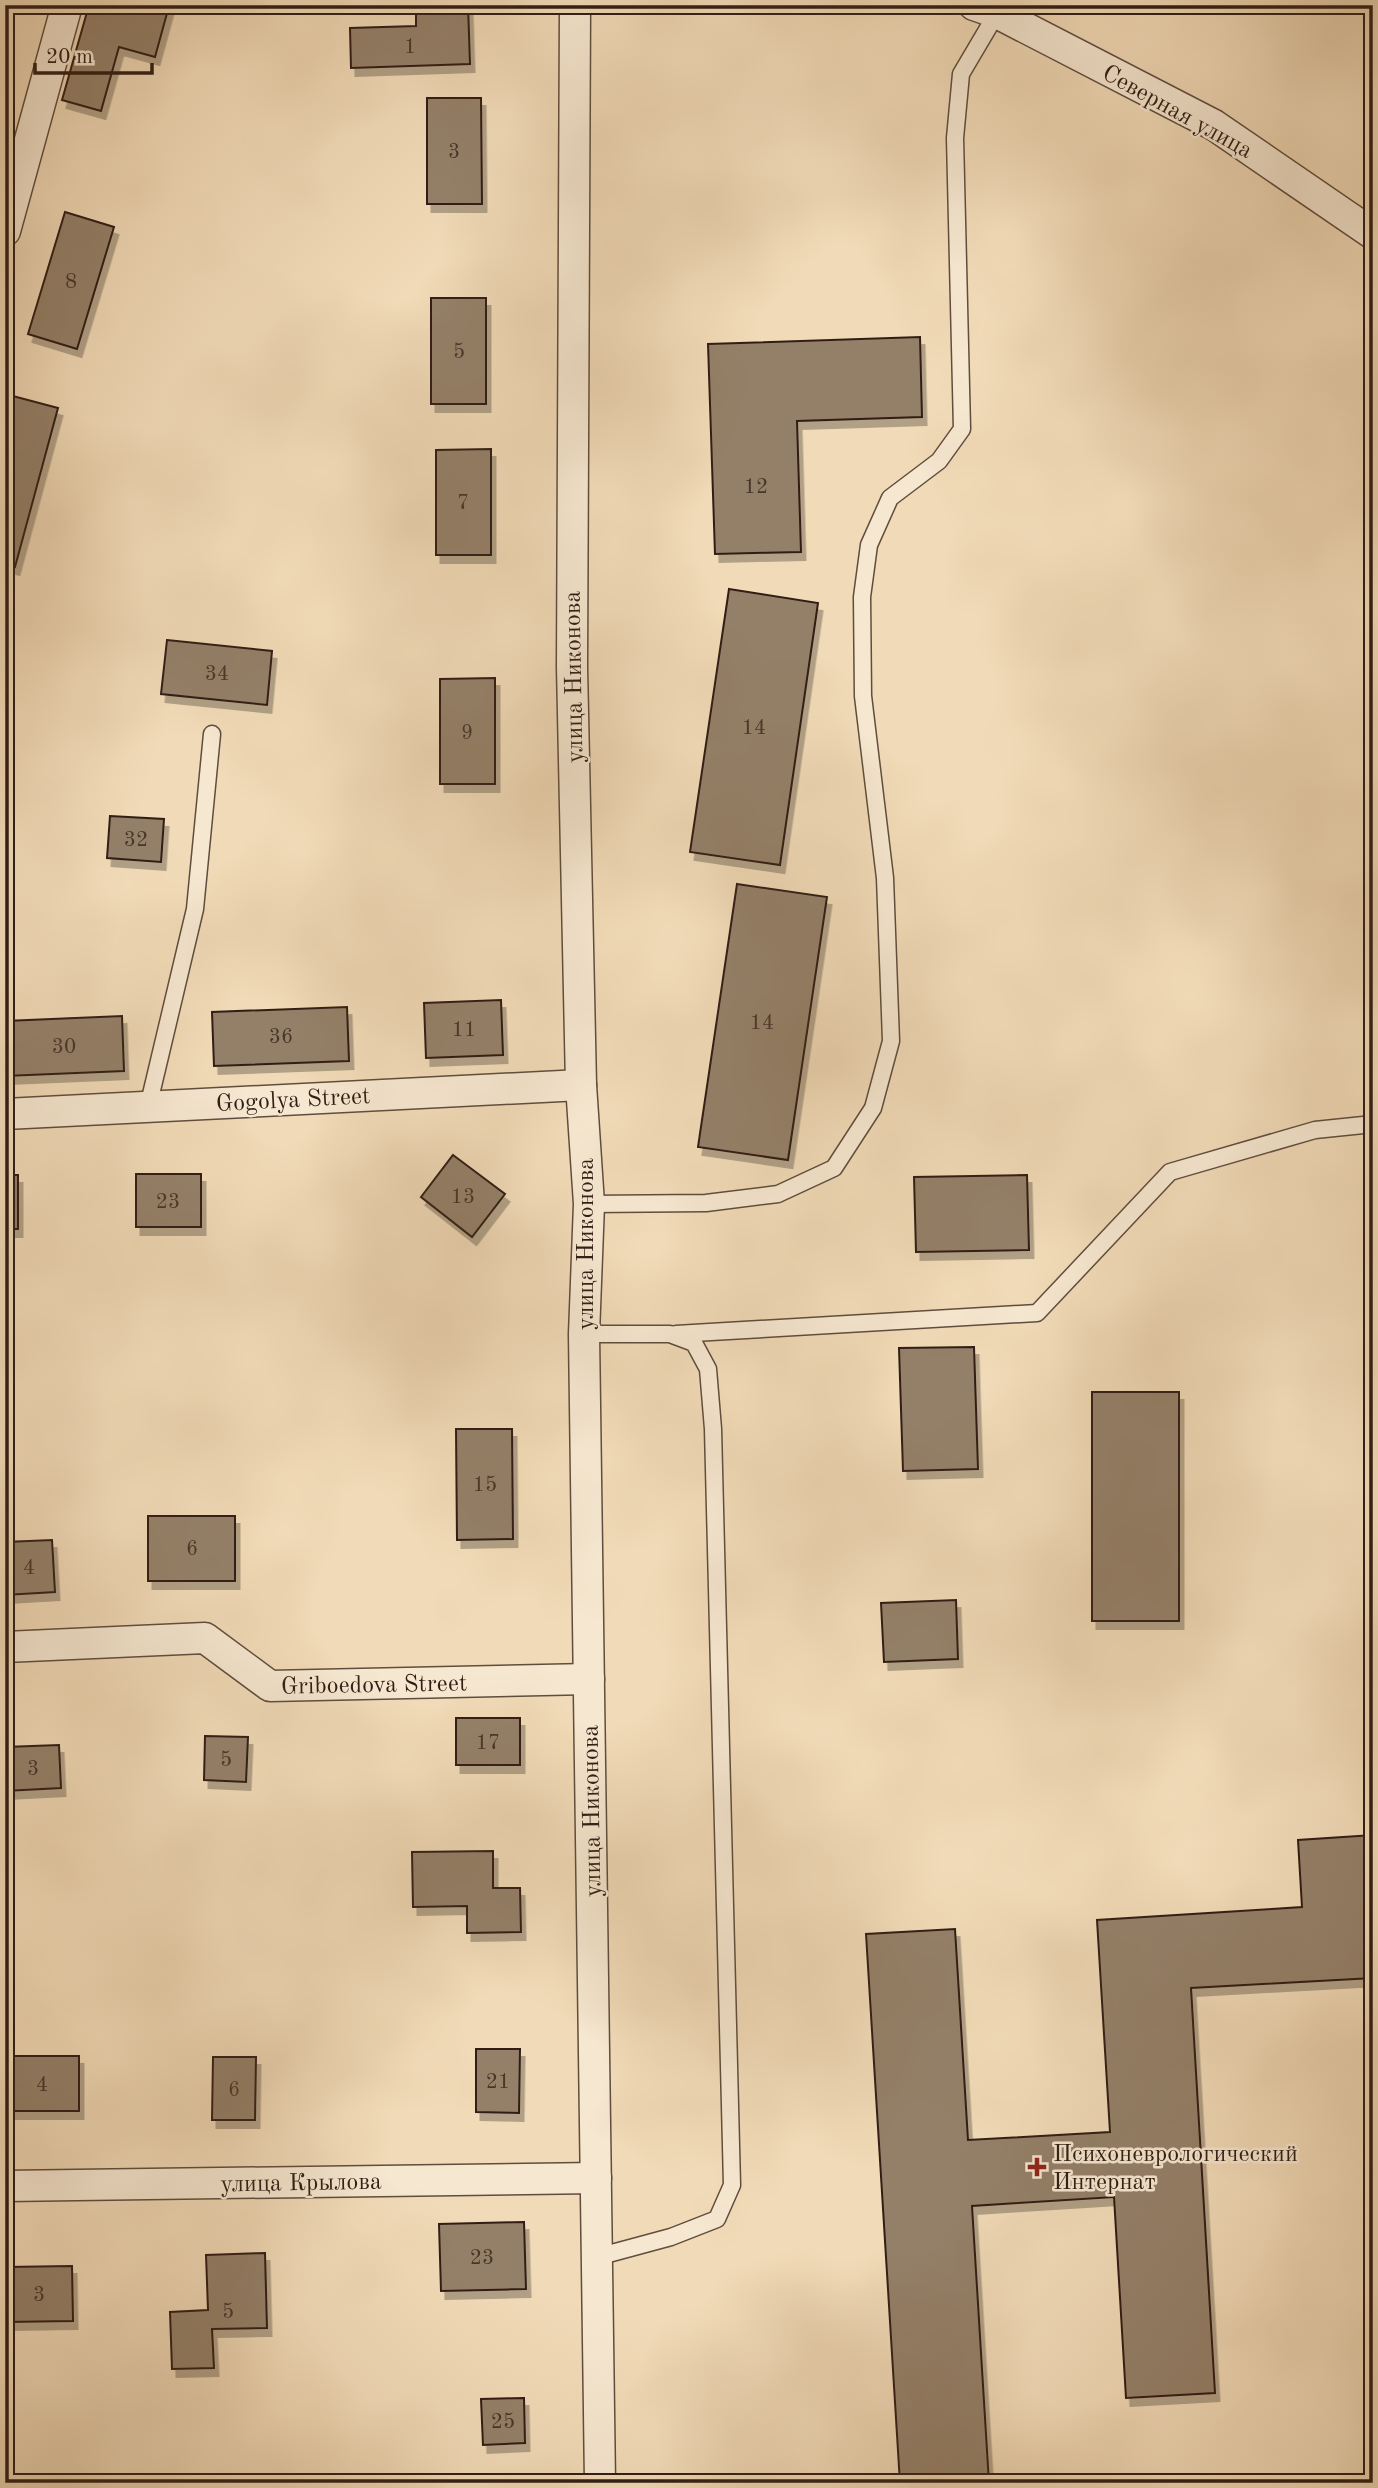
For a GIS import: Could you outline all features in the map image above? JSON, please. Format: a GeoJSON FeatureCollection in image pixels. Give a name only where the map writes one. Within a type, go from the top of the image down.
{"type":"FeatureCollection","features":[{"type":"Feature","properties":{"kind":"street"},"geometry":{"type":"LineString","coordinates":[[5,231],[67,5]]}},
{"type":"Feature","properties":{"kind":"street","name":"улица Никонова"},"geometry":{"type":"LineString","coordinates":[[575,5],[572,667],[581,1086],[589,1204],[584,1334],[600,2483]]}},
{"type":"Feature","properties":{"kind":"street","name":"Северная улица"},"geometry":{"type":"LineString","coordinates":[[985,9],[1214,125],[1373,234]]}},
{"type":"Feature","properties":{"kind":"street","name":"Gogolya Street"},"geometry":{"type":"LineString","coordinates":[[5,1114],[581,1086]]}},
{"type":"Feature","properties":{"kind":"street","name":"Griboedova Street"},"geometry":{"type":"LineString","coordinates":[[5,1647],[205,1639],[270,1686],[589,1679]]}},
{"type":"Feature","properties":{"kind":"street","name":"улица Крылова"},"geometry":{"type":"LineString","coordinates":[[5,2186],[596,2178]]}},
{"type":"Feature","properties":{"kind":"lane"},"geometry":{"type":"LineString","coordinates":[[589,1204],[706,1202],[778,1194],[834,1168],[873,1108],[891,1041],[885,878],[863,696],[862,597],[869,545],[890,498],[939,461],[962,429],[955,138],[961,74],[985,9]]}},
{"type":"Feature","properties":{"kind":"lane"},"geometry":{"type":"LineString","coordinates":[[148,1107],[195,909],[212,734]]}},
{"type":"Feature","properties":{"kind":"lane"},"geometry":{"type":"LineString","coordinates":[[584,1334],[670,1334],[1037,1313],[1170,1172],[1315,1129],[1373,1124]]}},
{"type":"Feature","properties":{"kind":"lane"},"geometry":{"type":"LineString","coordinates":[[597,2257],[671,2238],[717,2219],[732,2185],[713,1429],[708,1369],[694,1343],[670,1334]]}},
{"type":"Feature","properties":{"kind":"building"},"geometry":{"type":"Polygon","coordinates":[[[89,5],[169,6],[155,57],[119,47],[101,111],[62,100],[89,5]]]}},
{"type":"Feature","properties":{"kind":"building"},"geometry":{"type":"Polygon","coordinates":[[[416,5],[468,5],[470,64],[351,68],[350,28],[416,26],[416,5]]]}},
{"type":"Feature","properties":{"kind":"building"},"geometry":{"type":"Polygon","coordinates":[[[427,98],[481,98],[482,204],[427,204],[427,98]]]}},
{"type":"Feature","properties":{"kind":"building"},"geometry":{"type":"Polygon","coordinates":[[[65,212],[114,227],[77,349],[28,334],[65,212]]]}},
{"type":"Feature","properties":{"kind":"building"},"geometry":{"type":"Polygon","coordinates":[[[431,298],[486,298],[486,404],[431,404],[431,298]]]}},
{"type":"Feature","properties":{"kind":"building"},"geometry":{"type":"Polygon","coordinates":[[[920,337],[922,417],[797,421],[801,552],[715,554],[708,344],[920,337]]]}},
{"type":"Feature","properties":{"kind":"building"},"geometry":{"type":"Polygon","coordinates":[[[9,395],[58,408],[15,567],[5,564],[5,410],[9,395]]]}},
{"type":"Feature","properties":{"kind":"building"},"geometry":{"type":"Polygon","coordinates":[[[491,449],[491,555],[436,555],[436,450],[491,449]]]}},
{"type":"Feature","properties":{"kind":"building"},"geometry":{"type":"Polygon","coordinates":[[[729,589],[818,603],[780,865],[690,852],[729,589]]]}},
{"type":"Feature","properties":{"kind":"building"},"geometry":{"type":"Polygon","coordinates":[[[167,640],[272,651],[267,705],[161,694],[167,640]]]}},
{"type":"Feature","properties":{"kind":"building"},"geometry":{"type":"Polygon","coordinates":[[[495,678],[495,784],[440,784],[440,679],[495,678]]]}},
{"type":"Feature","properties":{"kind":"building"},"geometry":{"type":"Polygon","coordinates":[[[110,816],[164,819],[161,862],[107,858],[110,816]]]}},
{"type":"Feature","properties":{"kind":"building"},"geometry":{"type":"Polygon","coordinates":[[[737,884],[827,897],[788,1160],[698,1147],[737,884]]]}},
{"type":"Feature","properties":{"kind":"building"},"geometry":{"type":"Polygon","coordinates":[[[501,1000],[503,1055],[426,1058],[424,1003],[501,1000]]]}},
{"type":"Feature","properties":{"kind":"building"},"geometry":{"type":"Polygon","coordinates":[[[347,1007],[349,1061],[214,1066],[212,1012],[347,1007]]]}},
{"type":"Feature","properties":{"kind":"building"},"geometry":{"type":"Polygon","coordinates":[[[122,1016],[124,1071],[5,1076],[5,1021],[122,1016]]]}},
{"type":"Feature","properties":{"kind":"building"},"geometry":{"type":"Polygon","coordinates":[[[453,1155],[505,1194],[472,1237],[421,1197],[453,1155]]]}},
{"type":"Feature","properties":{"kind":"building"},"geometry":{"type":"Polygon","coordinates":[[[136,1174],[201,1174],[201,1227],[136,1227],[136,1174]]]}},
{"type":"Feature","properties":{"kind":"building"},"geometry":{"type":"Polygon","coordinates":[[[5,1175],[18,1175],[18,1229],[5,1229],[5,1175]]]}},
{"type":"Feature","properties":{"kind":"building"},"geometry":{"type":"Polygon","coordinates":[[[1027,1175],[1029,1250],[916,1252],[914,1177],[1027,1175]]]}},
{"type":"Feature","properties":{"kind":"building"},"geometry":{"type":"Polygon","coordinates":[[[974,1347],[978,1469],[903,1471],[899,1348],[974,1347]]]}},
{"type":"Feature","properties":{"kind":"building"},"geometry":{"type":"Polygon","coordinates":[[[1092,1392],[1179,1392],[1179,1621],[1092,1621],[1092,1392]]]}},
{"type":"Feature","properties":{"kind":"building"},"geometry":{"type":"Polygon","coordinates":[[[456,1429],[512,1429],[513,1539],[457,1540],[456,1429]]]}},
{"type":"Feature","properties":{"kind":"building"},"geometry":{"type":"Polygon","coordinates":[[[148,1516],[235,1516],[235,1581],[148,1581],[148,1516]]]}},
{"type":"Feature","properties":{"kind":"building"},"geometry":{"type":"Polygon","coordinates":[[[52,1540],[55,1592],[5,1595],[5,1542],[52,1540]]]}},
{"type":"Feature","properties":{"kind":"building"},"geometry":{"type":"Polygon","coordinates":[[[956,1600],[958,1659],[884,1662],[881,1603],[956,1600]]]}},
{"type":"Feature","properties":{"kind":"building"},"geometry":{"type":"Polygon","coordinates":[[[456,1718],[520,1718],[520,1765],[456,1765],[456,1718]]]}},
{"type":"Feature","properties":{"kind":"building"},"geometry":{"type":"Polygon","coordinates":[[[205,1736],[248,1737],[246,1782],[204,1780],[205,1736]]]}},
{"type":"Feature","properties":{"kind":"building"},"geometry":{"type":"Polygon","coordinates":[[[59,1745],[61,1788],[5,1791],[5,1747],[59,1745]]]}},
{"type":"Feature","properties":{"kind":"building"},"geometry":{"type":"Polygon","coordinates":[[[1373,1835],[1373,1978],[1191,1988],[1215,2393],[1126,2398],[1114,2197],[972,2206],[989,2483],[900,2483],[866,1934],[955,1929],[968,2140],[1110,2132],[1097,1920],[1302,1907],[1298,1840],[1373,1835]]]}},
{"type":"Feature","properties":{"kind":"building"},"geometry":{"type":"Polygon","coordinates":[[[493,1851],[493,1888],[520,1888],[521,1932],[467,1933],[467,1906],[413,1907],[412,1852],[493,1851]]]}},
{"type":"Feature","properties":{"kind":"building"},"geometry":{"type":"Polygon","coordinates":[[[476,2049],[520,2049],[519,2113],[476,2112],[476,2049]]]}},
{"type":"Feature","properties":{"kind":"building"},"geometry":{"type":"Polygon","coordinates":[[[5,2056],[79,2056],[79,2111],[5,2111],[5,2056]]]}},
{"type":"Feature","properties":{"kind":"building"},"geometry":{"type":"Polygon","coordinates":[[[213,2057],[256,2057],[255,2120],[212,2120],[213,2057]]]}},
{"type":"Feature","properties":{"kind":"building"},"geometry":{"type":"Polygon","coordinates":[[[524,2222],[526,2289],[441,2291],[439,2224],[524,2222]]]}},
{"type":"Feature","properties":{"kind":"building"},"geometry":{"type":"Polygon","coordinates":[[[265,2253],[267,2328],[212,2329],[214,2368],[172,2369],[170,2312],[208,2310],[206,2255],[265,2253]]]}},
{"type":"Feature","properties":{"kind":"building"},"geometry":{"type":"Polygon","coordinates":[[[72,2266],[73,2321],[5,2322],[5,2267],[72,2266]]]}},
{"type":"Feature","properties":{"kind":"building"},"geometry":{"type":"Polygon","coordinates":[[[524,2398],[525,2443],[483,2445],[481,2399],[524,2398]]]}},
{"type":"Feature","properties":{"kind":"place","name":"Психоневрологический Интернат"},"geometry":{"type":"Point","coordinates":[1037,2167]}}]}
